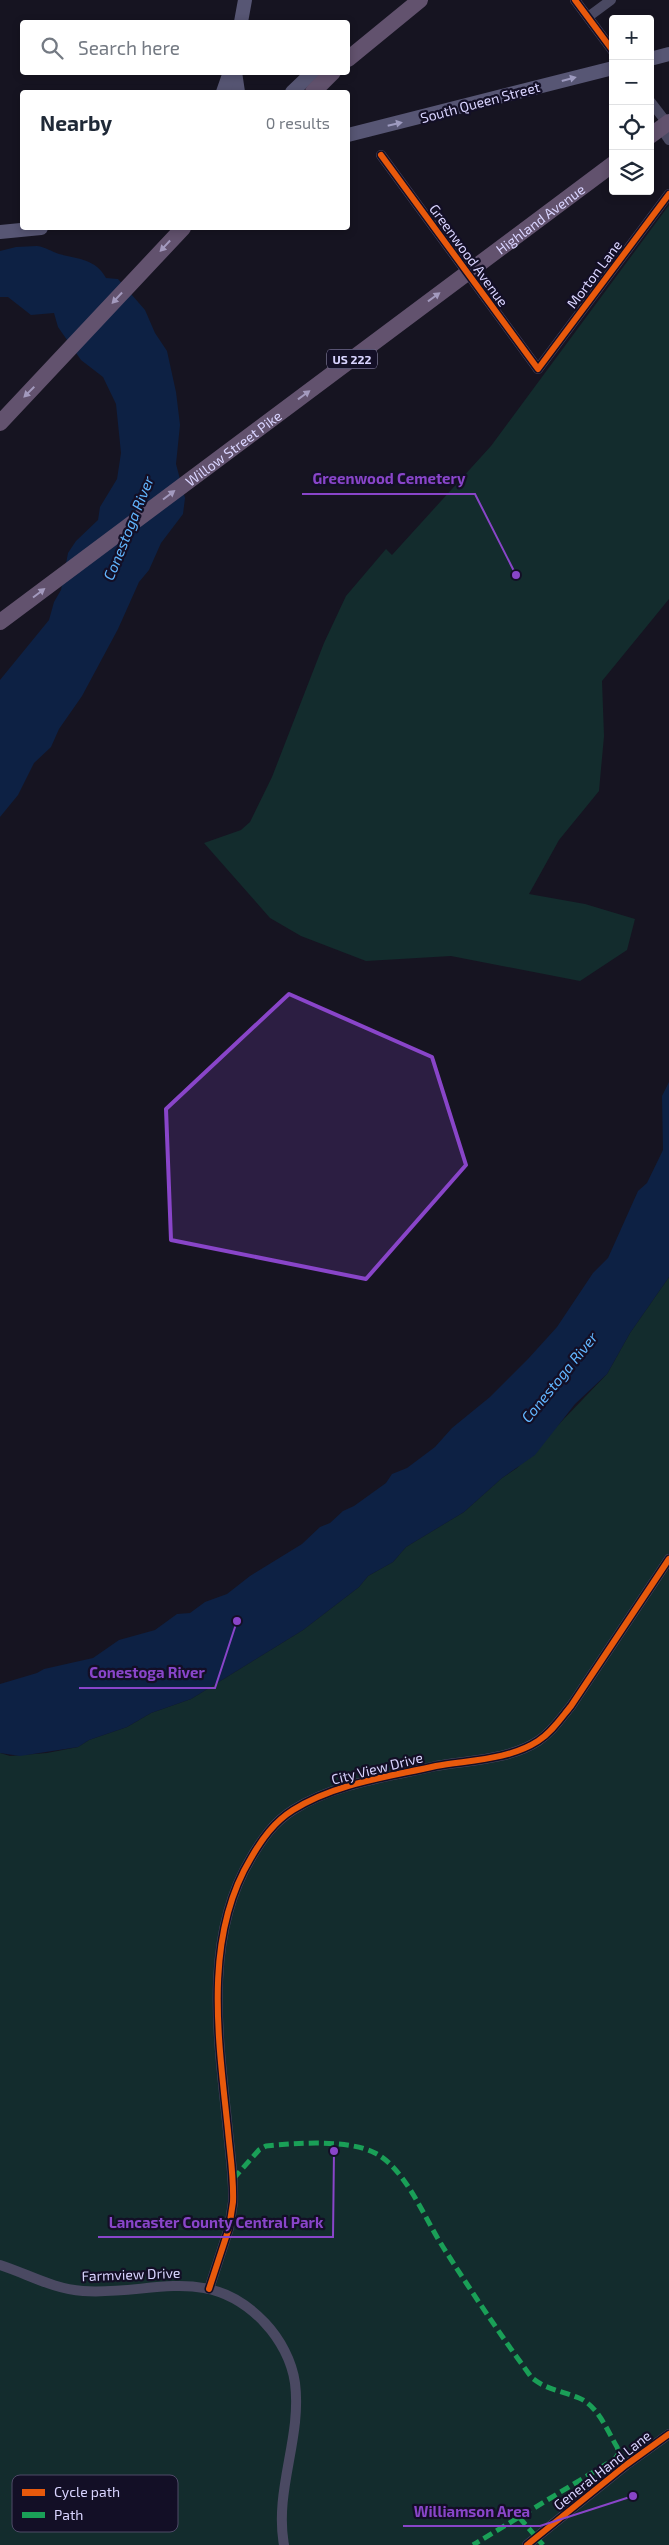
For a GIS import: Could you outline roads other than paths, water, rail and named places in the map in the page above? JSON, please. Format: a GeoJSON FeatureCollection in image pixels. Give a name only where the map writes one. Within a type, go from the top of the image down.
{"type":"FeatureCollection","features":[{"type":"Feature","properties":{"kind":"highway"},"geometry":{"type":"LineString","coordinates":[[350,57],[420,0]]}},
{"type":"Feature","properties":{"kind":"highway"},"geometry":{"type":"LineString","coordinates":[[315,90],[330,75]]}},
{"type":"Feature","properties":{"kind":"highway","name":"Highland Avenue"},"geometry":{"type":"LineString","coordinates":[[466,273],[609,167]]}},
{"type":"Feature","properties":{"kind":"highway"},"geometry":{"type":"LineString","coordinates":[[0,423],[181,230]]}},
{"type":"Feature","properties":{"kind":"highway","name":"Willow Street Pike"},"geometry":{"type":"LineString","coordinates":[[0,622],[466,273]]}},
{"type":"Feature","properties":{"kind":"main road"},"geometry":{"type":"LineString","coordinates":[[241,20],[245,0]]}},
{"type":"Feature","properties":{"kind":"main road"},"geometry":{"type":"LineString","coordinates":[[350,49],[383,29]]}},
{"type":"Feature","properties":{"kind":"main road"},"geometry":{"type":"LineString","coordinates":[[654,57],[669,54]]}},
{"type":"Feature","properties":{"kind":"main road","name":"South Queen Street"},"geometry":{"type":"LineString","coordinates":[[350,134],[609,69]]}},
{"type":"Feature","properties":{"kind":"main road"},"geometry":{"type":"LineString","coordinates":[[224,90],[229,75]]}},
{"type":"Feature","properties":{"kind":"main road"},"geometry":{"type":"LineString","coordinates":[[236,75],[238,90]]}},
{"type":"Feature","properties":{"kind":"main road"},"geometry":{"type":"LineString","coordinates":[[294,90],[310,75]]}},
{"type":"Feature","properties":{"kind":"main road"},"geometry":{"type":"LineString","coordinates":[[304,90],[317,75]]}},
{"type":"Feature","properties":{"kind":"main road"},"geometry":{"type":"LineString","coordinates":[[0,232],[20,230]]}},
{"type":"Feature","properties":{"kind":"street"},"geometry":{"type":"LineString","coordinates":[[575,0],[609,46]]}},
{"type":"Feature","properties":{"kind":"street"},"geometry":{"type":"LineString","coordinates":[[588,17],[611,0]]}},
{"type":"Feature","properties":{"kind":"street"},"geometry":{"type":"LineString","coordinates":[[652,105],[663,130]]}},
{"type":"Feature","properties":{"kind":"street","name":"Greenwood Avenue"},"geometry":{"type":"LineString","coordinates":[[381,155],[466,273],[538,368]]}},
{"type":"Feature","properties":{"kind":"street","name":"Morton Lane"},"geometry":{"type":"LineString","coordinates":[[538,368],[669,194]]}},
{"type":"Feature","properties":{"kind":"street","name":"City View Drive"},"geometry":{"type":"LineString","coordinates":[[209,2289],[229,2228],[233,2197],[219,2023],[221,1947],[229,1909],[237,1885],[262,1839],[280,1819],[335,1790],[386,1777],[508,1754],[538,1741],[556,1726],[572,1706],[669,1559]]}},
{"type":"Feature","properties":{"kind":"street","name":"Farmview Drive"},"geometry":{"type":"LineString","coordinates":[[0,2265],[48,2284],[82,2291],[180,2284],[209,2289],[241,2302],[256,2314],[280,2344],[292,2372],[296,2413],[283,2501],[284,2545]]}},
{"type":"Feature","properties":{"kind":"street","name":"General Hand Lane"},"geometry":{"type":"LineString","coordinates":[[527,2545],[626,2465],[669,2434]]}},
{"type":"Feature","properties":{"kind":"water"},"geometry":{"type":"Polygon","coordinates":[[[37,246],[92,263],[106,278],[118,279],[145,310],[155,333],[167,351],[176,392],[180,425],[176,464],[185,498],[183,514],[161,543],[149,570],[139,582],[118,629],[82,696],[59,729],[51,747],[34,763],[18,795],[0,817],[0,680],[49,620],[54,602],[61,590],[68,553],[76,541],[98,520],[100,507],[117,479],[121,453],[116,404],[103,377],[81,360],[58,327],[54,313],[31,315],[8,297],[0,297],[0,251],[16,247],[37,246]]]}},
{"type":"Feature","properties":{"kind":"water"},"geometry":{"type":"Polygon","coordinates":[[[669,1082],[669,1277],[630,1333],[607,1374],[575,1404],[535,1455],[502,1478],[464,1512],[406,1547],[393,1562],[368,1576],[359,1587],[303,1630],[191,1699],[151,1713],[127,1727],[89,1740],[78,1747],[20,1756],[0,1753],[0,1684],[37,1673],[44,1669],[93,1658],[119,1640],[155,1630],[177,1614],[190,1613],[205,1602],[227,1594],[250,1576],[302,1544],[320,1527],[330,1523],[343,1511],[354,1506],[386,1483],[392,1474],[407,1468],[435,1447],[452,1428],[490,1397],[528,1359],[557,1327],[593,1273],[608,1258],[638,1191],[647,1183],[663,1150],[662,1096],[669,1082]]]}},
{"type":"Feature","properties":{"kind":"place","name":"Greenwood Cemetery"},"geometry":{"type":"Point","coordinates":[516,575]}},
{"type":"Feature","properties":{"kind":"place","name":"Conestoga River"},"geometry":{"type":"Point","coordinates":[237,1621]}},
{"type":"Feature","properties":{"kind":"place","name":"Lancaster County Central Park"},"geometry":{"type":"Point","coordinates":[334,2151]}},
{"type":"Feature","properties":{"kind":"place","name":"Williamson Area"},"geometry":{"type":"Point","coordinates":[633,2496]}}]}
